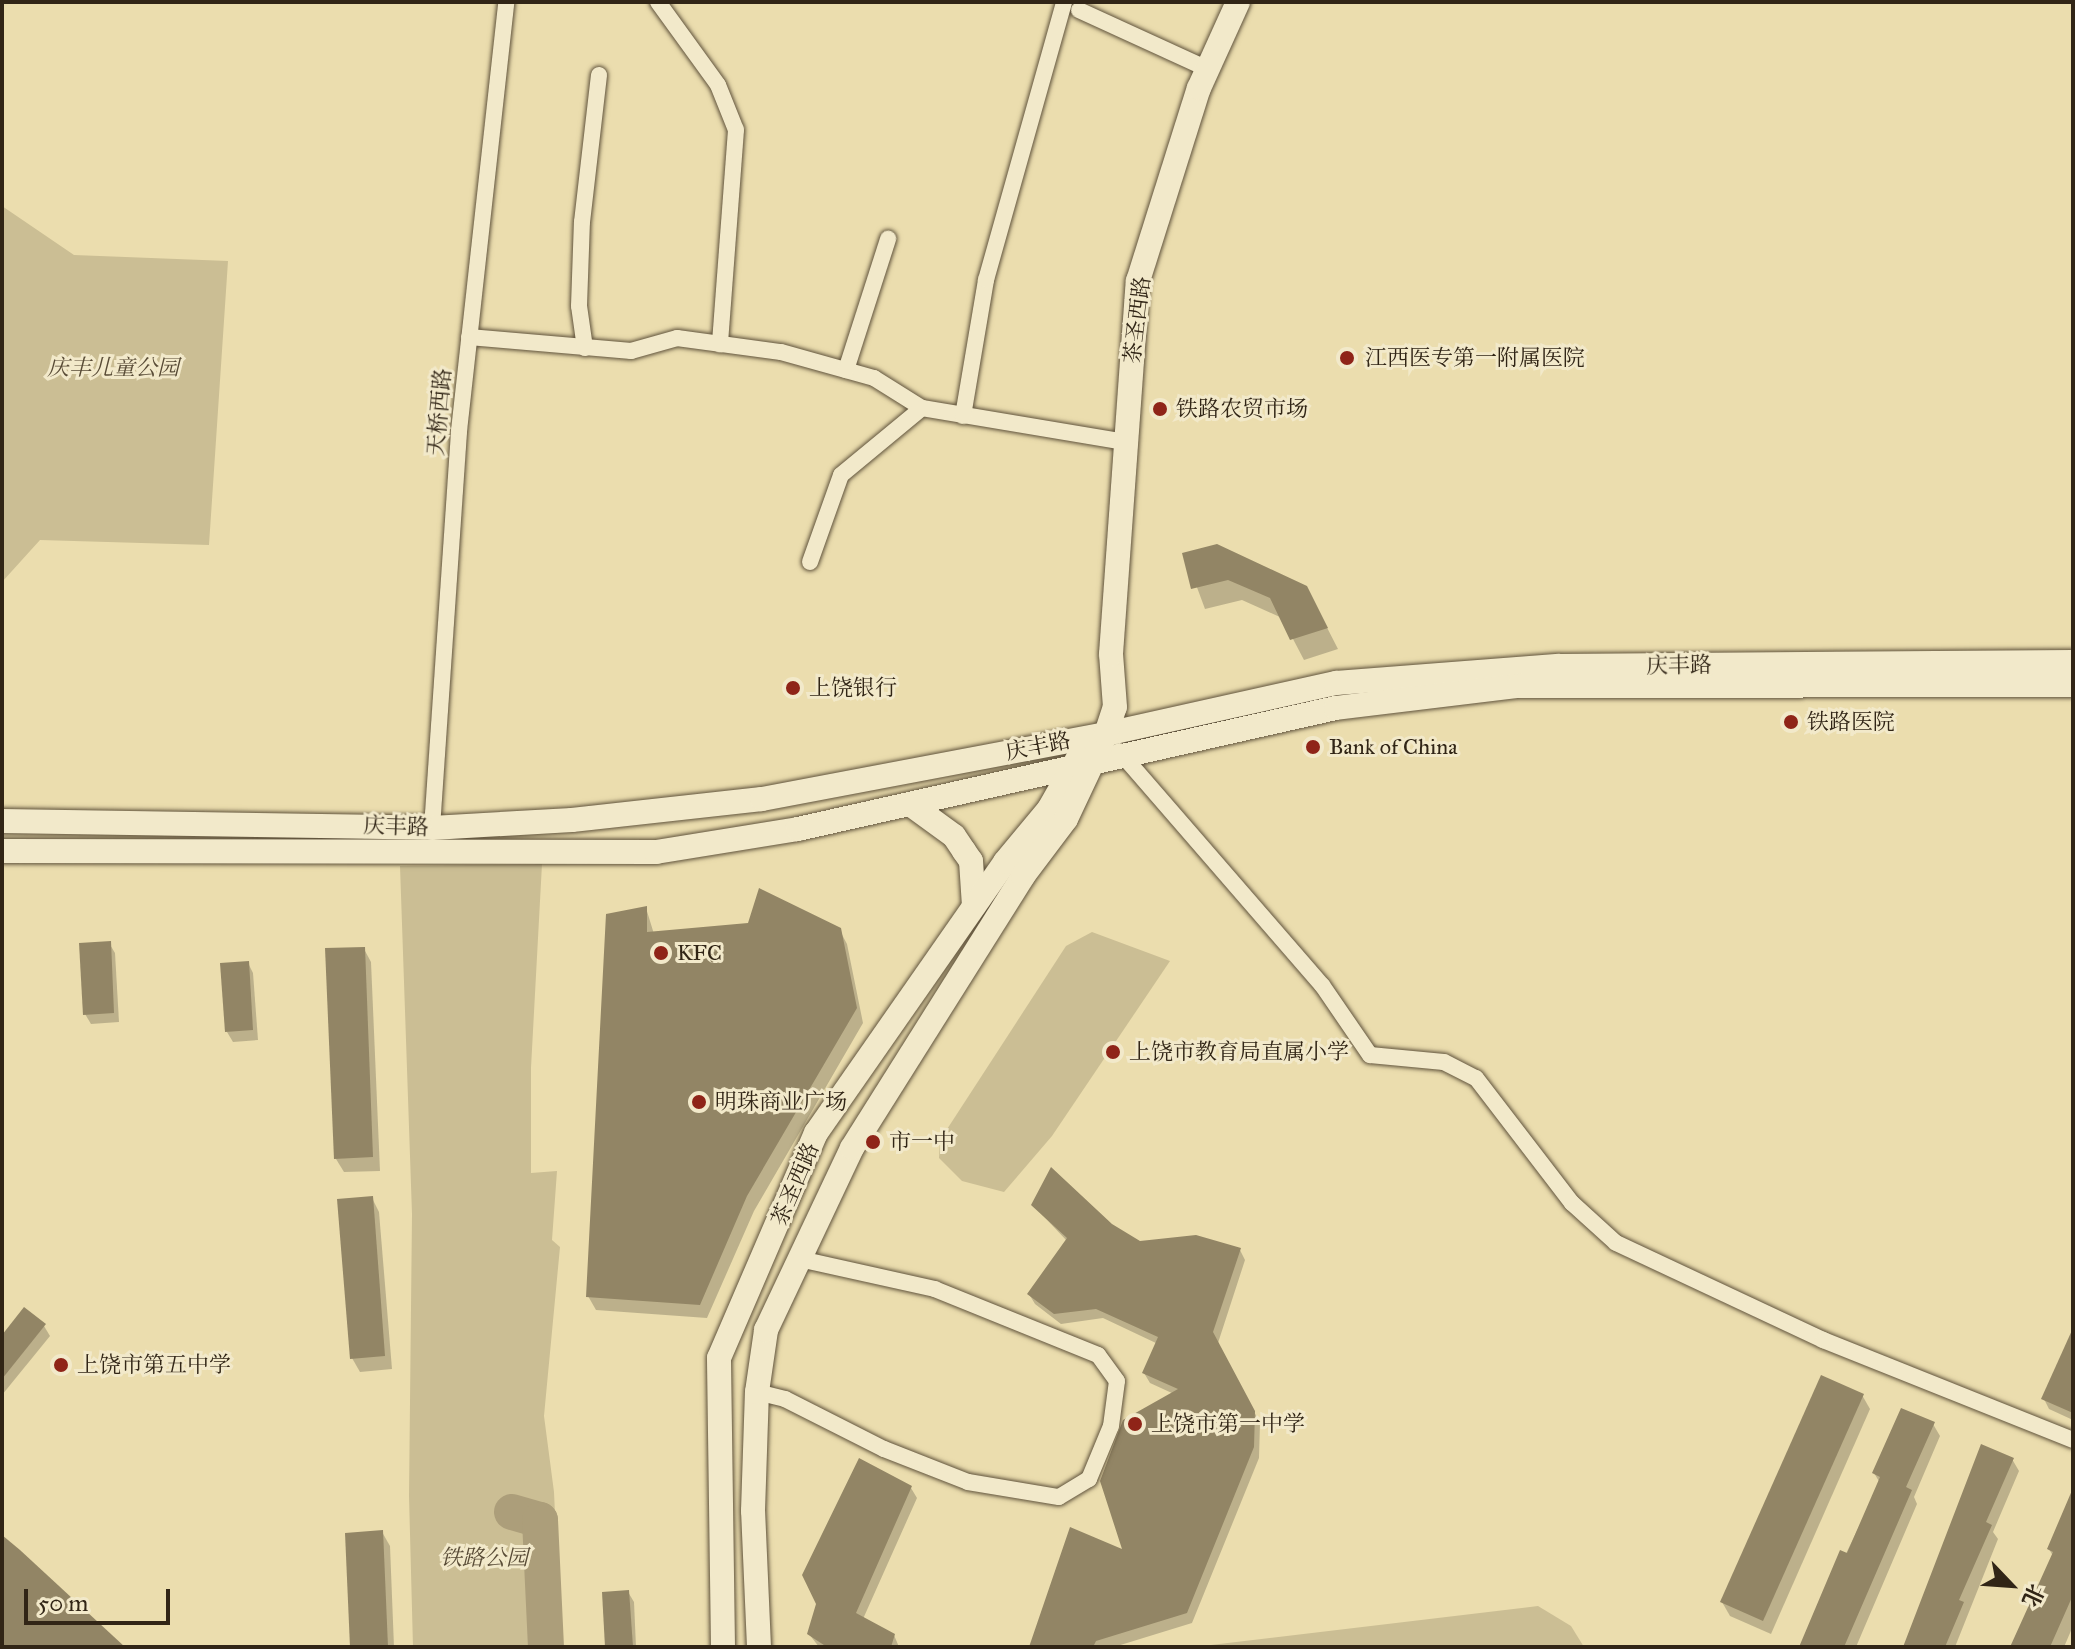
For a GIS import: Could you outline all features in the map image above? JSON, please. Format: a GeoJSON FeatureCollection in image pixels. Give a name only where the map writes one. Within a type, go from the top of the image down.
{"type":"FeatureCollection","features":[{"type":"Feature","properties":{"kind":"main road","name":"茶圣西路"},"geometry":{"type":"LineString","coordinates":[[759,1647],[753,1511],[757,1392],[766,1330],[852,1148],[1023,876],[1066,819],[1097,735],[1115,707],[1111,654],[1138,281],[1208,69],[1238,2]]}},
{"type":"Feature","properties":{"kind":"main road","name":"庆丰路"},"geometry":{"type":"LineString","coordinates":[[2,821],[432,828],[572,820],[762,799],[1097,735],[1336,683],[1559,666],[2073,662]]}},
{"type":"Feature","properties":{"kind":"main road"},"geometry":{"type":"LineString","coordinates":[[2,851],[656,852],[798,829],[1125,758],[1336,708],[1519,686],[2073,685]]}},
{"type":"Feature","properties":{"kind":"main road","name":"茶圣西路"},"geometry":{"type":"LineString","coordinates":[[723,1647],[719,1358],[816,1133],[974,906],[1084,765]]}},
{"type":"Feature","properties":{"kind":"main road"},"geometry":{"type":"LineString","coordinates":[[910,804],[954,836],[971,861],[974,906]]}},
{"type":"Feature","properties":{"kind":"street","name":"天桥西路"},"geometry":{"type":"LineString","coordinates":[[432,828],[469,337],[506,2]]}},
{"type":"Feature","properties":{"kind":"street"},"geometry":{"type":"LineString","coordinates":[[658,2],[718,85],[736,130],[720,344]]}},
{"type":"Feature","properties":{"kind":"street"},"geometry":{"type":"LineString","coordinates":[[963,416],[986,280],[1054,40],[1076,5],[1208,69]]}},
{"type":"Feature","properties":{"kind":"street"},"geometry":{"type":"LineString","coordinates":[[585,348],[579,306],[582,222],[599,75]]}},
{"type":"Feature","properties":{"kind":"street"},"geometry":{"type":"LineString","coordinates":[[846,370],[888,239]]}},
{"type":"Feature","properties":{"kind":"street"},"geometry":{"type":"LineString","coordinates":[[469,337],[631,351],[677,338],[781,352],[874,378],[922,408],[1125,442]]}},
{"type":"Feature","properties":{"kind":"street"},"geometry":{"type":"LineString","coordinates":[[810,562],[841,475],[922,408]]}},
{"type":"Feature","properties":{"kind":"street"},"geometry":{"type":"LineString","coordinates":[[1097,735],[1125,758],[1322,985],[1370,1055],[1444,1062],[1476,1078],[1572,1203],[1616,1243],[1823,1340],[2073,1440]]}},
{"type":"Feature","properties":{"kind":"street"},"geometry":{"type":"LineString","coordinates":[[757,1392],[785,1399],[884,1449],[968,1482],[1059,1497],[1089,1479],[1111,1426],[1117,1381],[1098,1355],[935,1289],[800,1259]]}},
{"type":"Feature","properties":{"kind":"green space","name":"庆丰儿童公园"},"geometry":{"type":"Polygon","coordinates":[[[2,206],[74,255],[228,261],[209,545],[40,540],[2,582],[2,206]]]}},
{"type":"Feature","properties":{"kind":"green space","name":"铁路公园"},"geometry":{"type":"Polygon","coordinates":[[[542,864],[531,1068],[531,1173],[557,1171],[552,1240],[560,1247],[544,1416],[554,1492],[561,1647],[413,1647],[409,1496],[412,1214],[400,866],[542,864]]]}},
{"type":"Feature","properties":{"kind":"green space"},"geometry":{"type":"Polygon","coordinates":[[[1092,932],[1170,961],[1052,1136],[1004,1192],[962,1181],[939,1158],[940,1140],[1066,946],[1092,932]]]}},
{"type":"Feature","properties":{"kind":"green space"},"geometry":{"type":"Polygon","coordinates":[[[1538,1606],[1571,1626],[1584,1647],[1194,1647],[1538,1606]]]}},
{"type":"Feature","properties":{"kind":"building"},"geometry":{"type":"Polygon","coordinates":[[[1217,544],[1307,586],[1328,628],[1290,640],[1270,598],[1228,580],[1191,589],[1182,553],[1217,544]]]}},
{"type":"Feature","properties":{"kind":"building","name":"明珠商业广场"},"geometry":{"type":"Polygon","coordinates":[[[759,888],[841,928],[857,1008],[747,1196],[700,1305],[586,1297],[606,914],[647,906],[647,932],[748,923],[759,888]]]}},
{"type":"Feature","properties":{"kind":"building"},"geometry":{"type":"Polygon","coordinates":[[[111,941],[114,1013],[83,1015],[79,943],[111,941]]]}},
{"type":"Feature","properties":{"kind":"building"},"geometry":{"type":"Polygon","coordinates":[[[365,947],[373,1157],[334,1159],[325,948],[365,947]]]}},
{"type":"Feature","properties":{"kind":"building"},"geometry":{"type":"Polygon","coordinates":[[[249,961],[253,1030],[225,1032],[220,963],[249,961]]]}},
{"type":"Feature","properties":{"kind":"building"},"geometry":{"type":"Polygon","coordinates":[[[1051,1167],[1112,1224],[1140,1241],[1196,1235],[1241,1248],[1213,1332],[1255,1411],[1254,1447],[1187,1613],[1096,1641],[1093,1647],[1029,1647],[1070,1527],[1122,1549],[1100,1481],[1123,1420],[1178,1389],[1142,1373],[1158,1337],[1096,1309],[1054,1314],[1027,1294],[1067,1238],[1031,1205],[1051,1167]]]}},
{"type":"Feature","properties":{"kind":"building"},"geometry":{"type":"Polygon","coordinates":[[[373,1196],[385,1356],[350,1359],[337,1199],[373,1196]]]}},
{"type":"Feature","properties":{"kind":"building"},"geometry":{"type":"Polygon","coordinates":[[[24,1307],[46,1324],[2,1379],[2,1335],[24,1307]]]}},
{"type":"Feature","properties":{"kind":"building"},"geometry":{"type":"Polygon","coordinates":[[[2073,1328],[2073,1413],[2041,1399],[2073,1328]]]}},
{"type":"Feature","properties":{"kind":"building"},"geometry":{"type":"Polygon","coordinates":[[[1821,1375],[1864,1394],[1763,1621],[1720,1602],[1821,1375]]]}},
{"type":"Feature","properties":{"kind":"building"},"geometry":{"type":"Polygon","coordinates":[[[1901,1408],[1935,1422],[1906,1487],[1912,1490],[1844,1647],[1799,1647],[1840,1550],[1847,1553],[1880,1477],[1872,1473],[1901,1408]]]}},
{"type":"Feature","properties":{"kind":"building"},"geometry":{"type":"Polygon","coordinates":[[[1981,1444],[2014,1458],[1986,1522],[1992,1525],[1959,1600],[1964,1602],[1945,1647],[1903,1647],[1981,1444]]]}},
{"type":"Feature","properties":{"kind":"building"},"geometry":{"type":"Polygon","coordinates":[[[859,1458],[912,1486],[856,1613],[895,1634],[891,1647],[827,1647],[807,1634],[816,1604],[802,1575],[859,1458]]]}},
{"type":"Feature","properties":{"kind":"building"},"geometry":{"type":"Polygon","coordinates":[[[2073,1488],[2073,1595],[2050,1647],[2010,1647],[2053,1552],[2047,1549],[2073,1488]]]}},
{"type":"Feature","properties":{"kind":"building"},"geometry":{"type":"Polygon","coordinates":[[[383,1530],[388,1647],[350,1647],[345,1533],[383,1530]]]}},
{"type":"Feature","properties":{"kind":"building"},"geometry":{"type":"Polygon","coordinates":[[[2,1535],[20,1550],[125,1647],[2,1647],[2,1535]]]}},
{"type":"Feature","properties":{"kind":"building"},"geometry":{"type":"Polygon","coordinates":[[[629,1590],[633,1647],[605,1647],[602,1592],[629,1590]]]}},
{"type":"Feature","properties":{"kind":"waterway"},"geometry":{"type":"LineString","coordinates":[[512,1512],[540,1520],[546,1647]]}},
{"type":"Feature","properties":{"kind":"place","name":"江西医专第一附属医院"},"geometry":{"type":"Point","coordinates":[1347,358]}},
{"type":"Feature","properties":{"kind":"place","name":"铁路农贸市场"},"geometry":{"type":"Point","coordinates":[1160,409]}},
{"type":"Feature","properties":{"kind":"place","name":"上饶银行"},"geometry":{"type":"Point","coordinates":[793,688]}},
{"type":"Feature","properties":{"kind":"place","name":"铁路医院"},"geometry":{"type":"Point","coordinates":[1791,722]}},
{"type":"Feature","properties":{"kind":"place","name":"Bank of China"},"geometry":{"type":"Point","coordinates":[1313,747]}},
{"type":"Feature","properties":{"kind":"place","name":"KFC"},"geometry":{"type":"Point","coordinates":[661,953]}},
{"type":"Feature","properties":{"kind":"place","name":"上饶市教育局直属小学"},"geometry":{"type":"Point","coordinates":[1113,1052]}},
{"type":"Feature","properties":{"kind":"place","name":"明珠商业广场"},"geometry":{"type":"Point","coordinates":[699,1102]}},
{"type":"Feature","properties":{"kind":"place","name":"市一中"},"geometry":{"type":"Point","coordinates":[873,1142]}},
{"type":"Feature","properties":{"kind":"place","name":"上饶市第五中学"},"geometry":{"type":"Point","coordinates":[61,1365]}},
{"type":"Feature","properties":{"kind":"place","name":"上饶市第一中学"},"geometry":{"type":"Point","coordinates":[1135,1424]}}]}
